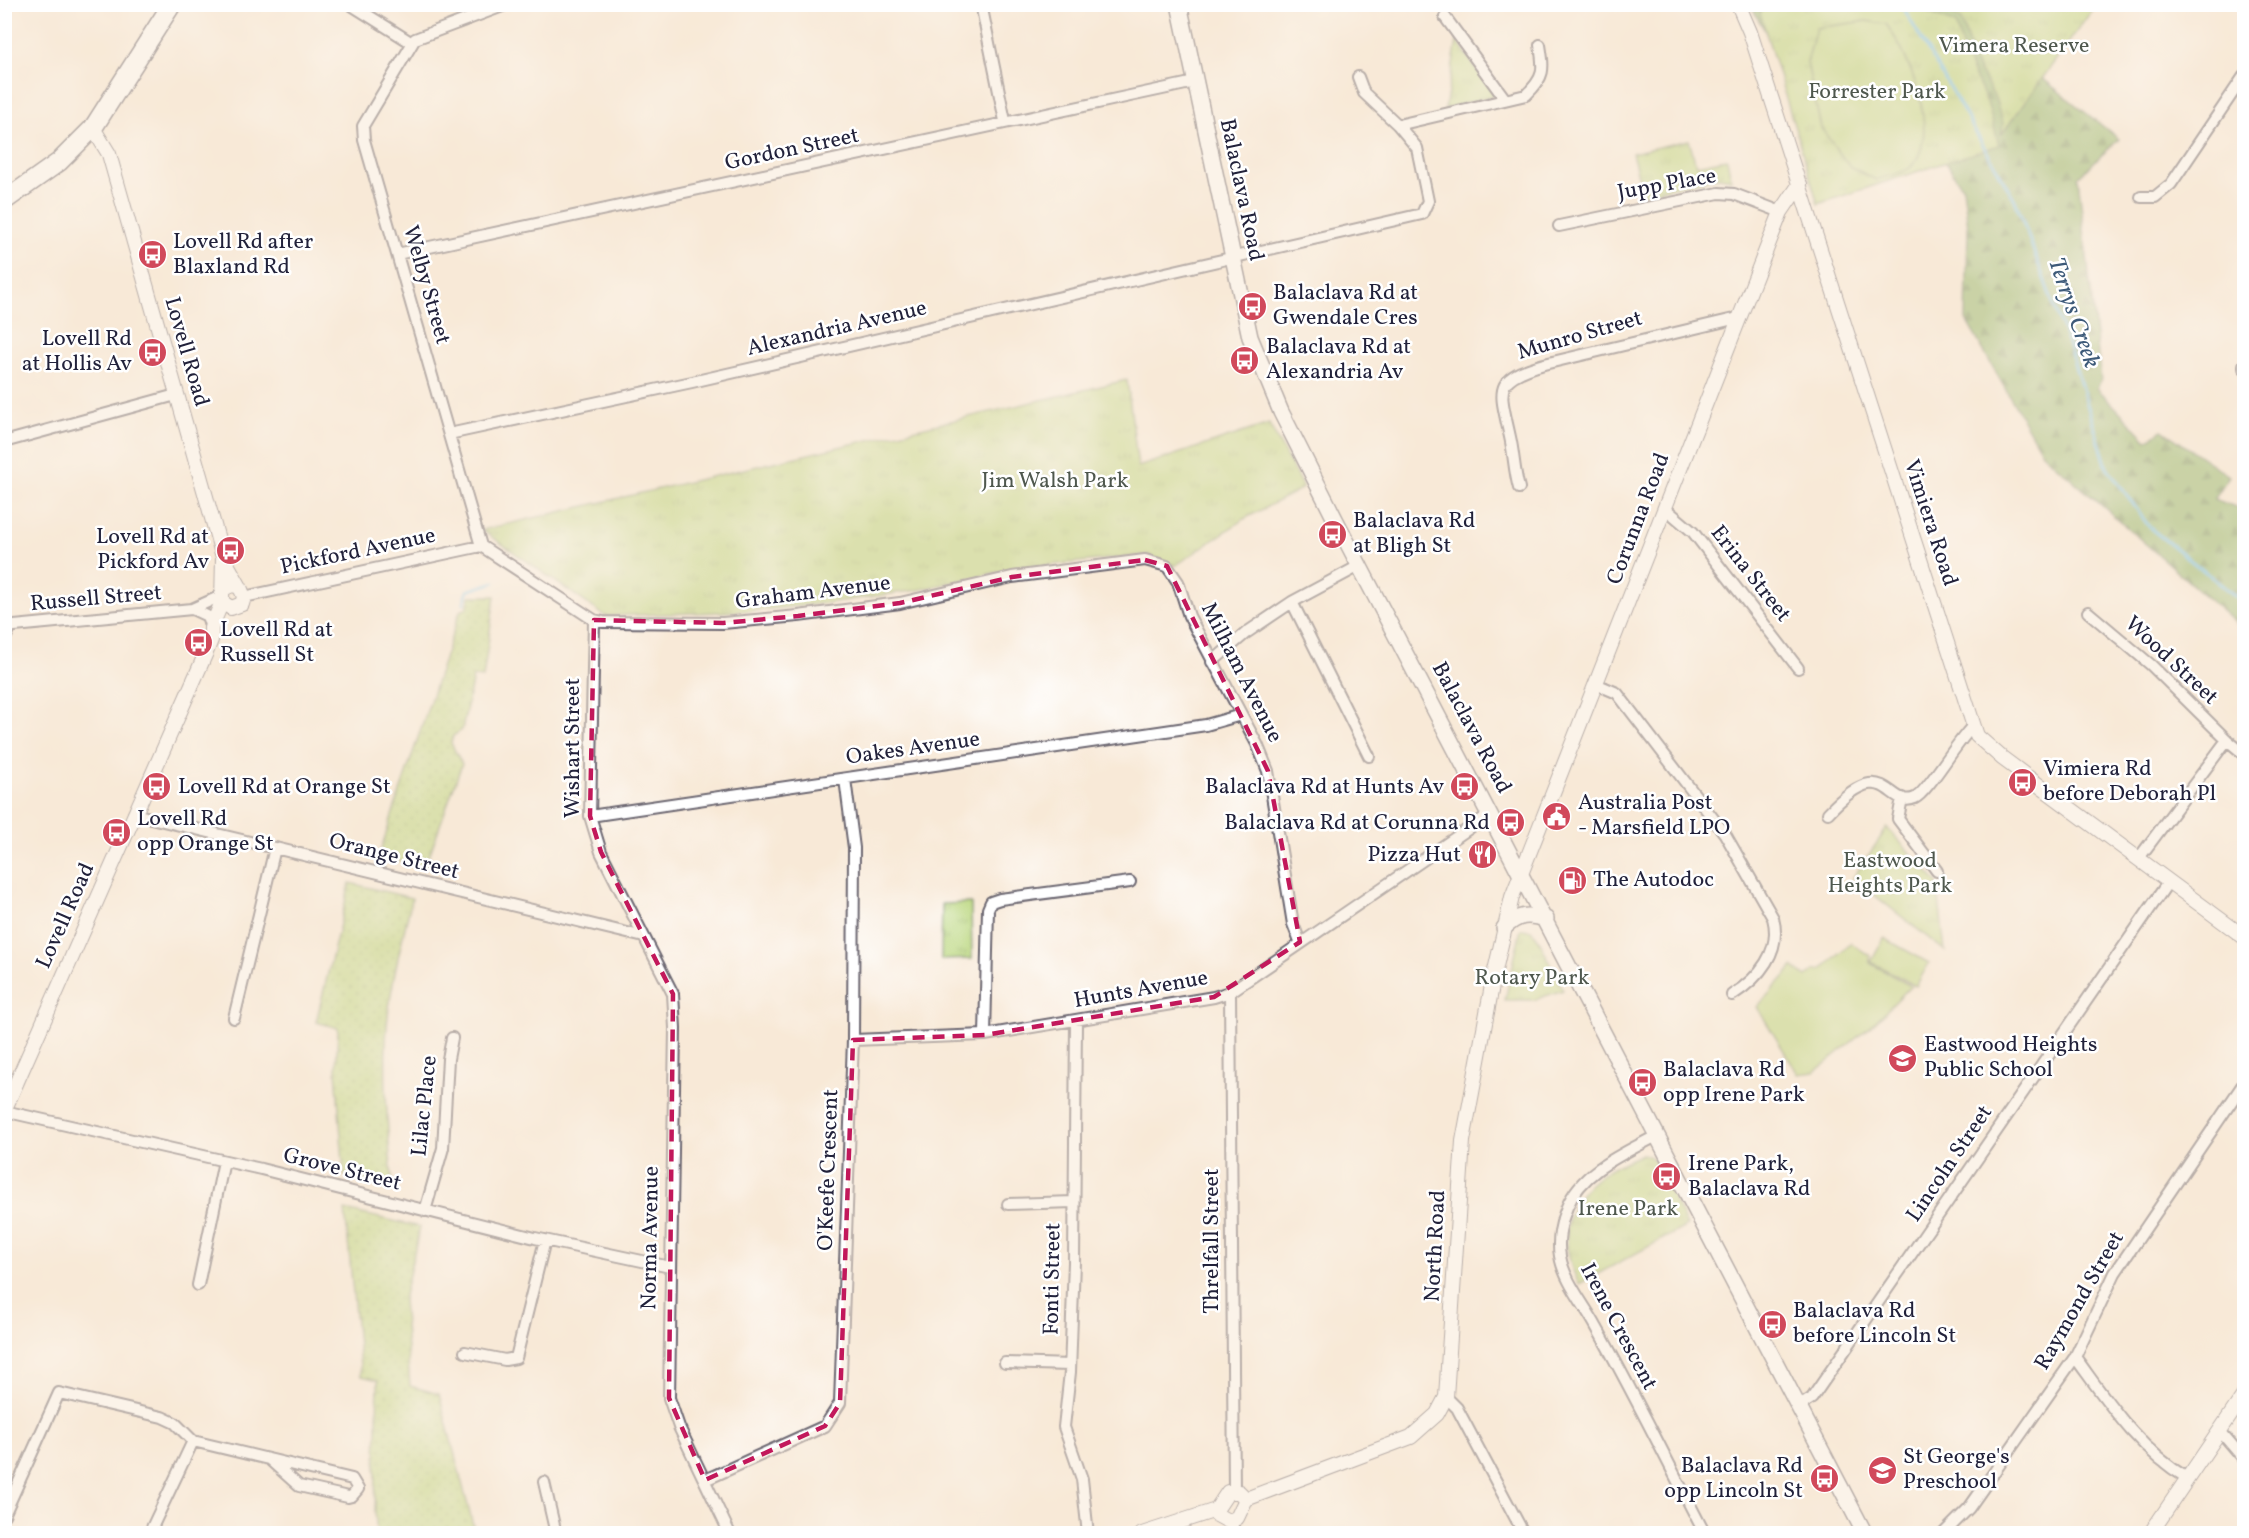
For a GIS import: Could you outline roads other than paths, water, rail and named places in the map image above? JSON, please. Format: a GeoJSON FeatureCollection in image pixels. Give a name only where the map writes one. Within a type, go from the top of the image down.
{"type":"FeatureCollection","features":[{"type":"Feature","properties":{"kind":"main road"},"geometry":{"type":"LineString","coordinates":[[4,201],[59,162],[93,128],[172,4]]}},
{"type":"Feature","properties":{"kind":"main road","name":"Balaclava Road"},"geometry":{"type":"LineString","coordinates":[[1179,4],[1250,336],[1271,390],[1865,1533]]}},
{"type":"Feature","properties":{"kind":"main road"},"geometry":{"type":"LineString","coordinates":[[1504,927],[1513,919],[1523,915],[1546,919]]}},
{"type":"Feature","properties":{"kind":"street"},"geometry":{"type":"LineString","coordinates":[[350,4],[412,43],[415,39],[502,6]]}},
{"type":"Feature","properties":{"kind":"street"},"geometry":{"type":"LineString","coordinates":[[981,4],[1005,121]]}},
{"type":"Feature","properties":{"kind":"street","name":"Vimiera Road"},"geometry":{"type":"LineString","coordinates":[[1738,4],[1800,184],[1973,726],[1983,742],[1995,753],[2244,937]]}},
{"type":"Feature","properties":{"kind":"street"},"geometry":{"type":"LineString","coordinates":[[1445,17],[1505,99]]}},
{"type":"Feature","properties":{"kind":"street","name":"Welby Street"},"geometry":{"type":"LineString","coordinates":[[412,43],[363,126],[364,140],[481,546]]}},
{"type":"Feature","properties":{"kind":"street"},"geometry":{"type":"LineString","coordinates":[[1358,78],[1364,93],[1398,125],[1526,95],[1540,81],[1544,65],[1540,45]]}},
{"type":"Feature","properties":{"kind":"street"},"geometry":{"type":"LineString","coordinates":[[2141,196],[2155,197],[2171,184],[2244,76]]}},
{"type":"Feature","properties":{"kind":"street","name":"Gordon Street"},"geometry":{"type":"LineString","coordinates":[[397,254],[759,177],[1005,121],[1195,82]]}},
{"type":"Feature","properties":{"kind":"street","name":"Alexandria Avenue"},"geometry":{"type":"LineString","coordinates":[[449,434],[692,382],[1422,214],[1428,201],[1417,148],[1398,125]]}},
{"type":"Feature","properties":{"kind":"street","name":"Lovell Road"},"geometry":{"type":"LineString","coordinates":[[93,128],[109,154],[223,556],[242,592]]}},
{"type":"Feature","properties":{"kind":"street","name":"Corunna Road"},"geometry":{"type":"LineString","coordinates":[[1521,872],[1666,509],[1738,318],[1781,212],[1800,184]]}},
{"type":"Feature","properties":{"kind":"street","name":"Jupp Place"},"geometry":{"type":"LineString","coordinates":[[1559,226],[1719,193],[1734,194],[1781,212]]}},
{"type":"Feature","properties":{"kind":"street","name":"Munro Street"},"geometry":{"type":"LineString","coordinates":[[1519,489],[1502,408],[1504,387],[1509,378],[1520,371],[1544,364],[1738,318]]}},
{"type":"Feature","properties":{"kind":"street"},"geometry":{"type":"LineString","coordinates":[[4,442],[176,395]]}},
{"type":"Feature","properties":{"kind":"street","name":"Erina Street"},"geometry":{"type":"LineString","coordinates":[[1666,509],[1693,532],[1798,668]]}},
{"type":"Feature","properties":{"kind":"street"},"geometry":{"type":"LineString","coordinates":[[481,546],[594,620]]}},
{"type":"Feature","properties":{"kind":"street","name":"Pickford Avenue"},"geometry":{"type":"LineString","coordinates":[[242,592],[481,546]]}},
{"type":"Feature","properties":{"kind":"street","name":"Lovell Road"},"geometry":{"type":"LineString","coordinates":[[4,1111],[225,599],[223,556]]}},
{"type":"Feature","properties":{"kind":"street","name":"Graham Avenue"},"geometry":{"type":"LineString","coordinates":[[594,620],[723,623],[798,616],[900,603],[1012,577],[1145,560],[1167,566]]}},
{"type":"Feature","properties":{"kind":"street","name":"Milham Avenue"},"geometry":{"type":"LineString","coordinates":[[1167,566],[1178,582],[1189,616],[1268,771],[1293,924],[1300,942]]}},
{"type":"Feature","properties":{"kind":"street"},"geometry":{"type":"LineString","coordinates":[[1212,662],[1246,633],[1292,602],[1361,566]]}},
{"type":"Feature","properties":{"kind":"street"},"geometry":{"type":"LineString","coordinates":[[232,585],[242,592],[242,604],[225,599],[232,585]]}},
{"type":"Feature","properties":{"kind":"street","name":"Russell Street"},"geometry":{"type":"LineString","coordinates":[[8,627],[192,609],[225,599]]}},
{"type":"Feature","properties":{"kind":"street"},"geometry":{"type":"LineString","coordinates":[[1292,602],[1369,756]]}},
{"type":"Feature","properties":{"kind":"street","name":"Russell Street"},"geometry":{"type":"LineString","coordinates":[[192,609],[207,616],[211,634]]}},
{"type":"Feature","properties":{"kind":"street","name":"Wood Street"},"geometry":{"type":"LineString","coordinates":[[2088,612],[2151,665],[2226,740],[2244,754]]}},
{"type":"Feature","properties":{"kind":"street","name":"Wishart Street"},"geometry":{"type":"LineString","coordinates":[[594,620],[590,816],[601,852],[644,937]]}},
{"type":"Feature","properties":{"kind":"street"},"geometry":{"type":"LineString","coordinates":[[4,640],[8,627]]}},
{"type":"Feature","properties":{"kind":"street"},"geometry":{"type":"LineString","coordinates":[[1596,684],[1617,693],[1725,834],[1773,918],[1777,933],[1773,950],[1763,968],[1745,987],[1732,995]]}},
{"type":"Feature","properties":{"kind":"street","name":"Oakes Avenue"},"geometry":{"type":"LineString","coordinates":[[590,816],[1206,725],[1241,715]]}},
{"type":"Feature","properties":{"kind":"street"},"geometry":{"type":"LineString","coordinates":[[1828,813],[1851,789],[1871,782],[1884,786],[1902,798],[1912,800],[1922,794],[1952,748],[1973,726]]}},
{"type":"Feature","properties":{"kind":"street"},"geometry":{"type":"LineString","coordinates":[[2139,858],[2226,740]]}},
{"type":"Feature","properties":{"kind":"street","name":"O'Keefe Crescent"},"geometry":{"type":"LineString","coordinates":[[705,1480],[825,1426],[840,1403],[853,1040],[854,848],[845,778]]}},
{"type":"Feature","properties":{"kind":"street"},"geometry":{"type":"LineString","coordinates":[[1902,798],[1898,819],[1937,871]]}},
{"type":"Feature","properties":{"kind":"street","name":"Orange Street"},"geometry":{"type":"LineString","coordinates":[[134,814],[644,937]]}},
{"type":"Feature","properties":{"kind":"street","name":"Hunts Avenue"},"geometry":{"type":"LineString","coordinates":[[853,1040],[985,1035],[1076,1022],[1214,997],[1230,992],[1490,814]]}},
{"type":"Feature","properties":{"kind":"street"},"geometry":{"type":"LineString","coordinates":[[234,1018],[275,848]]}},
{"type":"Feature","properties":{"kind":"street","name":"North Road"},"geometry":{"type":"LineString","coordinates":[[1446,1397],[1463,1141],[1504,927],[1521,872]]}},
{"type":"Feature","properties":{"kind":"street","name":"Lincoln Street"},"geometry":{"type":"LineString","coordinates":[[1800,1406],[1812,1398],[2169,881]]}},
{"type":"Feature","properties":{"kind":"street"},"geometry":{"type":"LineString","coordinates":[[985,1035],[988,909],[991,902],[1130,882]]}},
{"type":"Feature","properties":{"kind":"street","name":"Norma Avenue"},"geometry":{"type":"LineString","coordinates":[[644,937],[672,994],[675,1028],[669,1398],[730,1533]]}},
{"type":"Feature","properties":{"kind":"street","name":"Threlfall Street"},"geometry":{"type":"LineString","coordinates":[[1230,992],[1234,1491]]}},
{"type":"Feature","properties":{"kind":"street","name":"Fonti Street"},"geometry":{"type":"LineString","coordinates":[[1076,1022],[1070,1365],[1064,1427],[1082,1479],[1088,1533]]}},
{"type":"Feature","properties":{"kind":"street","name":"Lilac Place"},"geometry":{"type":"LineString","coordinates":[[425,1211],[443,1148],[452,1038]]}},
{"type":"Feature","properties":{"kind":"street","name":"Raymond Street"},"geometry":{"type":"LineString","coordinates":[[1943,1533],[1976,1498],[2075,1357],[2102,1296],[2115,1273],[2244,1083]]}},
{"type":"Feature","properties":{"kind":"street","name":"Grove Street"},"geometry":{"type":"LineString","coordinates":[[4,1111],[224,1161],[545,1240],[670,1267]]}},
{"type":"Feature","properties":{"kind":"street","name":"Irene Crescent"},"geometry":{"type":"LineString","coordinates":[[1658,1135],[1607,1164],[1582,1182],[1568,1204],[1562,1219],[1559,1255],[1565,1273],[1598,1328],[1705,1533]]}},
{"type":"Feature","properties":{"kind":"street"},"geometry":{"type":"LineString","coordinates":[[198,1285],[224,1161]]}},
{"type":"Feature","properties":{"kind":"street"},"geometry":{"type":"LineString","coordinates":[[1008,1204],[1074,1202]]}},
{"type":"Feature","properties":{"kind":"street"},"geometry":{"type":"LineString","coordinates":[[465,1352],[505,1360],[516,1358],[545,1240]]}},
{"type":"Feature","properties":{"kind":"street"},"geometry":{"type":"LineString","coordinates":[[2075,1357],[2143,1447],[2163,1464],[2187,1478]]}},
{"type":"Feature","properties":{"kind":"street"},"geometry":{"type":"LineString","coordinates":[[1005,1363],[1070,1365]]}},
{"type":"Feature","properties":{"kind":"street"},"geometry":{"type":"LineString","coordinates":[[4,1515],[59,1393],[162,1417],[175,1423],[193,1440],[352,1479],[358,1489],[348,1497],[299,1486],[270,1460]]}},
{"type":"Feature","properties":{"kind":"street"},"geometry":{"type":"LineString","coordinates":[[2150,1533],[2244,1395]]}},
{"type":"Feature","properties":{"kind":"street"},"geometry":{"type":"LineString","coordinates":[[1245,1500],[1411,1437],[1437,1414],[1446,1397],[1457,1408],[1524,1533]]}},
{"type":"Feature","properties":{"kind":"street"},"geometry":{"type":"LineString","coordinates":[[2220,1431],[2244,1459]]}},
{"type":"Feature","properties":{"kind":"street"},"geometry":{"type":"LineString","coordinates":[[149,1533],[193,1440]]}},
{"type":"Feature","properties":{"kind":"street"},"geometry":{"type":"LineString","coordinates":[[544,1482],[556,1533]]}},
{"type":"Feature","properties":{"kind":"street"},"geometry":{"type":"LineString","coordinates":[[1143,1533],[1215,1510],[1225,1495],[1234,1491],[1244,1495],[1245,1507],[1233,1527],[1215,1510]]}},
{"type":"Feature","properties":{"kind":"waterway"},"geometry":{"type":"LineString","coordinates":[[1699,9],[1705,4]]}},
{"type":"Feature","properties":{"kind":"waterway","name":"Terrys Creek"},"geometry":{"type":"LineString","coordinates":[[1901,4],[2015,200],[2068,344],[2107,467],[2150,528],[2244,603]]}},
{"type":"Feature","properties":{"kind":"waterway"},"geometry":{"type":"LineString","coordinates":[[464,603],[467,591],[495,582]]}},
{"type":"Feature","properties":{"kind":"place","name":"Lovell Rd after Blaxland Rd"},"geometry":{"type":"Point","coordinates":[152,255]}},
{"type":"Feature","properties":{"kind":"place","name":"Balaclava Rd at Gwendale Cres"},"geometry":{"type":"Point","coordinates":[1252,306]}},
{"type":"Feature","properties":{"kind":"place","name":"Lovell Rd at Hollis Av"},"geometry":{"type":"Point","coordinates":[153,352]}},
{"type":"Feature","properties":{"kind":"place","name":"Balaclava Rd at Alexandria Av"},"geometry":{"type":"Point","coordinates":[1245,360]}},
{"type":"Feature","properties":{"kind":"place","name":"Balaclava Rd at Bligh St"},"geometry":{"type":"Point","coordinates":[1332,534]}},
{"type":"Feature","properties":{"kind":"place","name":"Lovell Rd at Pickford Av"},"geometry":{"type":"Point","coordinates":[230,550]}},
{"type":"Feature","properties":{"kind":"place","name":"Lovell Rd at Russell St"},"geometry":{"type":"Point","coordinates":[199,643]}},
{"type":"Feature","properties":{"kind":"place","name":"Vimiera Rd before Deborah Pl"},"geometry":{"type":"Point","coordinates":[2022,782]}},
{"type":"Feature","properties":{"kind":"place","name":"Lovell Rd at Orange St"},"geometry":{"type":"Point","coordinates":[157,787]}},
{"type":"Feature","properties":{"kind":"place","name":"Balaclava Rd at Hunts Av"},"geometry":{"type":"Point","coordinates":[1465,787]}},
{"type":"Feature","properties":{"kind":"place","name":"Australia Post - Marsfield LPO"},"geometry":{"type":"Point","coordinates":[1557,816]}},
{"type":"Feature","properties":{"kind":"place","name":"Balaclava Rd at Corunna Rd"},"geometry":{"type":"Point","coordinates":[1511,823]}},
{"type":"Feature","properties":{"kind":"place","name":"Lovell Rd opp Orange St"},"geometry":{"type":"Point","coordinates":[116,832]}},
{"type":"Feature","properties":{"kind":"place","name":"Pizza Hut"},"geometry":{"type":"Point","coordinates":[1482,855]}},
{"type":"Feature","properties":{"kind":"place","name":"The Autodoc"},"geometry":{"type":"Point","coordinates":[1572,880]}},
{"type":"Feature","properties":{"kind":"place","name":"Eastwood Heights Public School"},"geometry":{"type":"Point","coordinates":[1903,1058]}},
{"type":"Feature","properties":{"kind":"place","name":"Balaclava Rd opp Irene Park"},"geometry":{"type":"Point","coordinates":[1642,1083]}},
{"type":"Feature","properties":{"kind":"place","name":"Irene Park, Balaclava Rd"},"geometry":{"type":"Point","coordinates":[1667,1177]}},
{"type":"Feature","properties":{"kind":"place","name":"Balaclava Rd before Lincoln St"},"geometry":{"type":"Point","coordinates":[1772,1324]}},
{"type":"Feature","properties":{"kind":"place","name":"St George's Preschool"},"geometry":{"type":"Point","coordinates":[1882,1470]}},
{"type":"Feature","properties":{"kind":"place","name":"Balaclava Rd opp Lincoln St"},"geometry":{"type":"Point","coordinates":[1824,1479]}},
{"type":"Feature","properties":{"kind":"park label","name":"Vimera Reserve"},"geometry":{"type":"Point","coordinates":[2014,46]}},
{"type":"Feature","properties":{"kind":"park label","name":"Forrester Park"},"geometry":{"type":"Point","coordinates":[1877,92]}},
{"type":"Feature","properties":{"kind":"park label","name":"Jim Walsh Park"},"geometry":{"type":"Point","coordinates":[1055,481]}},
{"type":"Feature","properties":{"kind":"park label","name":"Eastwood Heights Park"},"geometry":{"type":"Point","coordinates":[1890,874]}},
{"type":"Feature","properties":{"kind":"park label","name":"Rotary Park"},"geometry":{"type":"Point","coordinates":[1532,978]}},
{"type":"Feature","properties":{"kind":"park label","name":"Irene Park"},"geometry":{"type":"Point","coordinates":[1628,1209]}}]}
